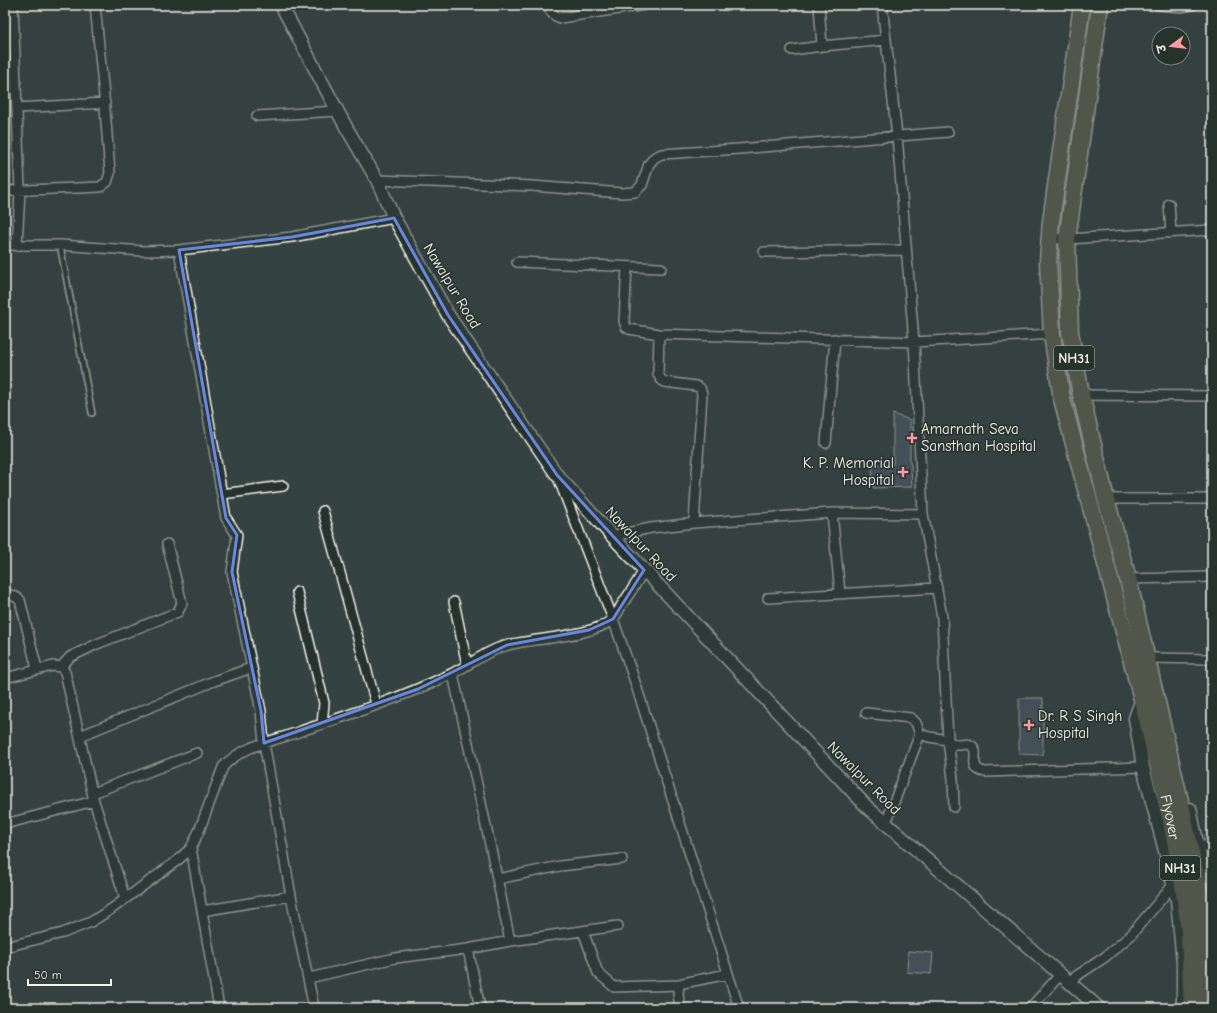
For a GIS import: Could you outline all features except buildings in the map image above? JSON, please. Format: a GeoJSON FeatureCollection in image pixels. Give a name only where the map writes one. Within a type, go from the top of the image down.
{"type":"FeatureCollection","features":[{"type":"Feature","properties":{"kind":"highway","name":"NH31"},"geometry":{"type":"LineString","coordinates":[[1082,5],[1051,221],[1049,269],[1052,334],[1062,399],[1149,702]]}},
{"type":"Feature","properties":{"kind":"highway","name":"NH31"},"geometry":{"type":"LineString","coordinates":[[1100,5],[1067,238],[1070,332],[1081,395],[1106,499],[1128,579],[1146,658],[1149,702]]}},
{"type":"Feature","properties":{"kind":"highway","name":"Flyover"},"geometry":{"type":"LineString","coordinates":[[1149,702],[1182,878],[1189,930],[1192,1008]]}},
{"type":"Feature","properties":{"kind":"highway","name":"Flyover"},"geometry":{"type":"LineString","coordinates":[[1149,702],[1181,805],[1201,900],[1206,1008]]}},
{"type":"Feature","properties":{"kind":"street"},"geometry":{"type":"LineString","coordinates":[[13,5],[20,191],[17,246]]}},
{"type":"Feature","properties":{"kind":"street"},"geometry":{"type":"LineString","coordinates":[[5,191],[100,187],[107,182],[110,173],[105,103],[95,5]]}},
{"type":"Feature","properties":{"kind":"street","name":"Nawalpur Road"},"geometry":{"type":"LineString","coordinates":[[281,5],[337,111],[377,180],[394,218],[448,315],[557,475],[612,536],[868,808],[1099,1008]]}},
{"type":"Feature","properties":{"kind":"street"},"geometry":{"type":"LineString","coordinates":[[548,5],[550,12],[556,17],[560,18],[645,5]]}},
{"type":"Feature","properties":{"kind":"street"},"geometry":{"type":"LineString","coordinates":[[818,5],[822,46]]}},
{"type":"Feature","properties":{"kind":"street"},"geometry":{"type":"LineString","coordinates":[[882,5],[897,136],[914,342],[923,514],[942,617],[948,740],[953,779],[954,807]]}},
{"type":"Feature","properties":{"kind":"street"},"geometry":{"type":"LineString","coordinates":[[1158,5],[1181,7],[1192,5]]}},
{"type":"Feature","properties":{"kind":"street"},"geometry":{"type":"LineString","coordinates":[[792,50],[886,40]]}},
{"type":"Feature","properties":{"kind":"street"},"geometry":{"type":"LineString","coordinates":[[5,50],[15,50]]}},
{"type":"Feature","properties":{"kind":"street"},"geometry":{"type":"LineString","coordinates":[[17,108],[105,103]]}},
{"type":"Feature","properties":{"kind":"street"},"geometry":{"type":"LineString","coordinates":[[257,116],[337,111]]}},
{"type":"Feature","properties":{"kind":"street"},"geometry":{"type":"LineString","coordinates":[[377,180],[532,186],[622,193],[634,192],[642,185],[649,164],[655,157],[662,154],[739,150],[948,132]]}},
{"type":"Feature","properties":{"kind":"street"},"geometry":{"type":"LineString","coordinates":[[1169,204],[1171,232]]}},
{"type":"Feature","properties":{"kind":"street"},"geometry":{"type":"LineString","coordinates":[[5,245],[60,245],[144,251],[179,250],[292,237],[394,218]]}},
{"type":"Feature","properties":{"kind":"street"},"geometry":{"type":"LineString","coordinates":[[1050,238],[1212,230]]}},
{"type":"Feature","properties":{"kind":"street"},"geometry":{"type":"LineString","coordinates":[[179,250],[226,518],[237,535],[232,572],[261,711],[264,743],[291,896],[314,1008]]}},
{"type":"Feature","properties":{"kind":"street"},"geometry":{"type":"LineString","coordinates":[[764,252],[906,250]]}},
{"type":"Feature","properties":{"kind":"street"},"geometry":{"type":"LineString","coordinates":[[517,262],[661,268]]}},
{"type":"Feature","properties":{"kind":"street"},"geometry":{"type":"LineString","coordinates":[[627,267],[624,321],[626,326],[629,329],[659,334],[914,342],[1052,334]]}},
{"type":"Feature","properties":{"kind":"street"},"geometry":{"type":"LineString","coordinates":[[659,334],[658,374],[660,378],[664,382],[696,386],[700,388],[702,394],[694,523]]}},
{"type":"Feature","properties":{"kind":"street"},"geometry":{"type":"LineString","coordinates":[[826,443],[834,339]]}},
{"type":"Feature","properties":{"kind":"street"},"geometry":{"type":"LineString","coordinates":[[1081,395],[1212,396]]}},
{"type":"Feature","properties":{"kind":"street"},"geometry":{"type":"LineString","coordinates":[[557,475],[613,619],[633,676],[739,1008]]}},
{"type":"Feature","properties":{"kind":"street"},"geometry":{"type":"LineString","coordinates":[[222,494],[283,486]]}},
{"type":"Feature","properties":{"kind":"street"},"geometry":{"type":"LineString","coordinates":[[1106,499],[1212,499]]}},
{"type":"Feature","properties":{"kind":"street"},"geometry":{"type":"LineString","coordinates":[[323,511],[376,704]]}},
{"type":"Feature","properties":{"kind":"street"},"geometry":{"type":"LineString","coordinates":[[612,536],[651,528],[694,523],[832,513],[923,514]]}},
{"type":"Feature","properties":{"kind":"street"},"geometry":{"type":"LineString","coordinates":[[832,513],[840,593]]}},
{"type":"Feature","properties":{"kind":"street"},"geometry":{"type":"LineString","coordinates":[[61,667],[70,657],[97,644],[178,612],[182,603],[167,544]]}},
{"type":"Feature","properties":{"kind":"street"},"geometry":{"type":"LineString","coordinates":[[5,948],[63,933],[91,922],[178,860],[191,848],[199,831],[222,767],[229,759],[237,754],[264,743],[376,704],[453,674],[494,650],[507,645],[571,634],[601,626],[613,619],[644,570]]}},
{"type":"Feature","properties":{"kind":"street"},"geometry":{"type":"LineString","coordinates":[[1128,579],[1212,577]]}},
{"type":"Feature","properties":{"kind":"street"},"geometry":{"type":"LineString","coordinates":[[768,598],[937,588]]}},
{"type":"Feature","properties":{"kind":"street"},"geometry":{"type":"LineString","coordinates":[[298,592],[324,702],[322,724]]}},
{"type":"Feature","properties":{"kind":"street"},"geometry":{"type":"LineString","coordinates":[[5,596],[15,596],[20,600],[36,669]]}},
{"type":"Feature","properties":{"kind":"street"},"geometry":{"type":"LineString","coordinates":[[454,602],[467,665]]}},
{"type":"Feature","properties":{"kind":"street"},"geometry":{"type":"LineString","coordinates":[[1146,658],[1212,658]]}},
{"type":"Feature","properties":{"kind":"street"},"geometry":{"type":"LineString","coordinates":[[5,678],[36,669],[53,666],[61,667],[65,672],[94,797],[125,898]]}},
{"type":"Feature","properties":{"kind":"street"},"geometry":{"type":"LineString","coordinates":[[80,736],[220,678],[251,668]]}},
{"type":"Feature","properties":{"kind":"street"},"geometry":{"type":"LineString","coordinates":[[453,674],[498,879],[510,941]]}},
{"type":"Feature","properties":{"kind":"street"},"geometry":{"type":"LineString","coordinates":[[1183,1008],[1183,962],[1177,900],[1143,767],[1135,718],[1149,702],[1168,719],[1199,851],[1212,930]]}},
{"type":"Feature","properties":{"kind":"street"},"geometry":{"type":"LineString","coordinates":[[866,714],[911,718],[916,723],[920,734],[886,823]]}},
{"type":"Feature","properties":{"kind":"street"},"geometry":{"type":"LineString","coordinates":[[920,734],[948,740],[951,744],[956,746],[967,744],[972,746],[974,750],[975,766],[980,771],[985,772],[1143,767]]}},
{"type":"Feature","properties":{"kind":"street"},"geometry":{"type":"LineString","coordinates":[[5,824],[94,797],[197,753]]}},
{"type":"Feature","properties":{"kind":"street"},"geometry":{"type":"LineString","coordinates":[[1199,851],[1212,840]]}},
{"type":"Feature","properties":{"kind":"street"},"geometry":{"type":"LineString","coordinates":[[191,848],[219,1008]]}},
{"type":"Feature","properties":{"kind":"street"},"geometry":{"type":"LineString","coordinates":[[498,879],[560,866],[622,858]]}},
{"type":"Feature","properties":{"kind":"street"},"geometry":{"type":"LineString","coordinates":[[1030,1008],[1065,978],[1105,957],[1130,936],[1173,885]]}},
{"type":"Feature","properties":{"kind":"street"},"geometry":{"type":"LineString","coordinates":[[202,912],[291,896]]}},
{"type":"Feature","properties":{"kind":"street"},"geometry":{"type":"LineString","coordinates":[[308,978],[395,958],[468,949],[510,941],[618,926]]}},
{"type":"Feature","properties":{"kind":"street"},"geometry":{"type":"LineString","coordinates":[[583,931],[598,973],[614,987],[679,985],[683,982],[728,974]]}},
{"type":"Feature","properties":{"kind":"street"},"geometry":{"type":"LineString","coordinates":[[468,949],[480,1008]]}},
{"type":"Feature","properties":{"kind":"street"},"geometry":{"type":"LineString","coordinates":[[679,985],[678,994],[680,1008]]}},
{"type":"Feature","properties":{"kind":"lane"},"geometry":{"type":"LineString","coordinates":[[60,245],[92,413]]}},
{"type":"Feature","properties":{"kind":"highlighted area"},"geometry":{"type":"Polygon","coordinates":[[[394,218],[448,315],[557,475],[644,570],[613,619],[589,630],[507,645],[418,689],[264,743],[261,711],[232,572],[237,535],[226,518],[179,250],[292,237],[394,218]]]}},
{"type":"Feature","properties":{"kind":"place","name":"Amarnath Seva Sansthan Hospital"},"geometry":{"type":"Point","coordinates":[912,438]}},
{"type":"Feature","properties":{"kind":"place","name":"K. P. Memorial Hospital"},"geometry":{"type":"Point","coordinates":[903,472]}},
{"type":"Feature","properties":{"kind":"place","name":"Dr. R S Singh Hospital"},"geometry":{"type":"Point","coordinates":[1029,725]}}]}
